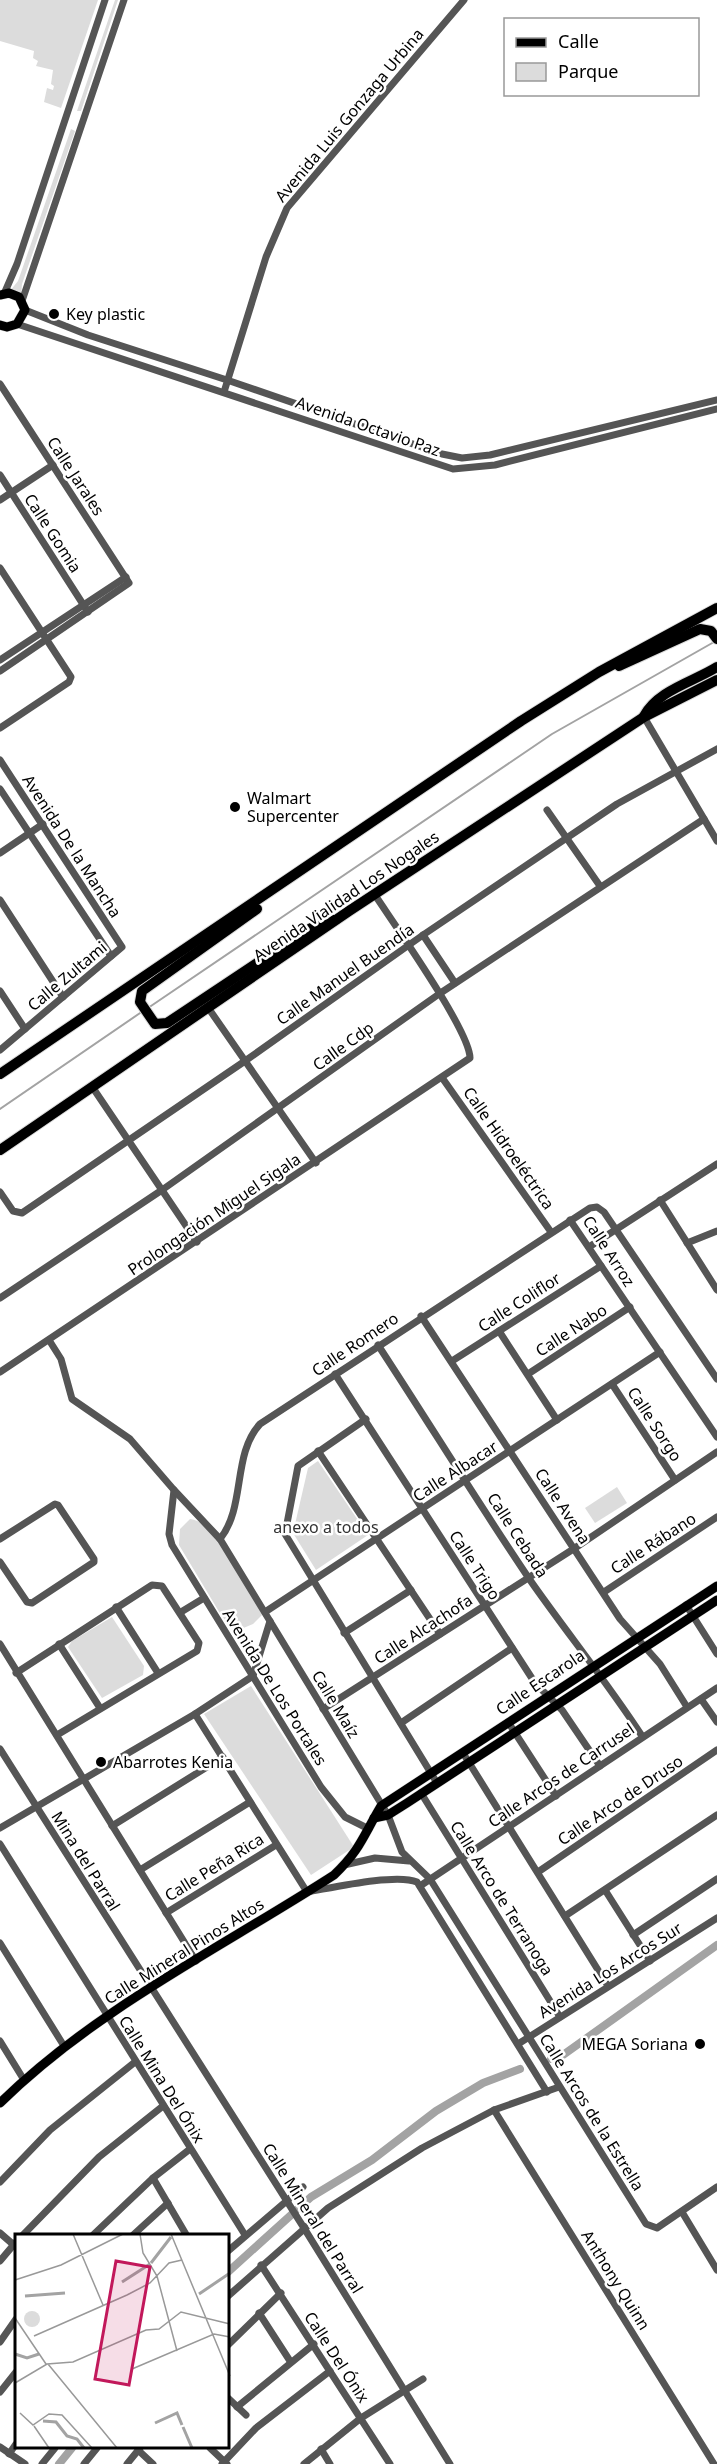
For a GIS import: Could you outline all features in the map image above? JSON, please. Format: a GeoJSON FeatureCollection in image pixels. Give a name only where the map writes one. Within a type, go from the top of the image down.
{"type":"FeatureCollection","features":[{"type":"Feature","properties":{"kind":"highway"},"geometry":{"type":"LineString","coordinates":[[0,1074],[423,786],[599,672],[717,608]]}},
{"type":"Feature","properties":{"kind":"highway"},"geometry":{"type":"LineString","coordinates":[[599,672],[642,658],[700,629],[715,636]]}},
{"type":"Feature","properties":{"kind":"highway"},"geometry":{"type":"LineString","coordinates":[[644,717],[649,708],[661,698],[717,667]]}},
{"type":"Feature","properties":{"kind":"highway","name":"Avenida Vialidad Los Nogales"},"geometry":{"type":"LineString","coordinates":[[0,1150],[209,1009],[349,910],[644,717],[717,680]]}},
{"type":"Feature","properties":{"kind":"highway"},"geometry":{"type":"LineString","coordinates":[[308,866],[263,904],[146,987],[140,1002],[155,1024],[167,1023],[302,933],[349,910]]}},
{"type":"Feature","properties":{"kind":"main road"},"geometry":{"type":"LineString","coordinates":[[1,326],[17,324],[23,305],[14,294],[2,294]]}},
{"type":"Feature","properties":{"kind":"main road","name":"Calle Escarola"},"geometry":{"type":"LineString","coordinates":[[381,1806],[592,1665],[717,1586]]}},
{"type":"Feature","properties":{"kind":"main road","name":"Calle Escarola"},"geometry":{"type":"LineString","coordinates":[[388,1815],[717,1600]]}},
{"type":"Feature","properties":{"kind":"main road","name":"Calle Mineral Pinos Altos"},"geometry":{"type":"LineString","coordinates":[[0,2103],[64,2046],[107,2016],[307,1892],[343,1866],[365,1840],[381,1806]]}},
{"type":"Feature","properties":{"kind":"main road"},"geometry":{"type":"LineString","coordinates":[[374,1818],[388,1815]]}},
{"type":"Feature","properties":{"kind":"street"},"geometry":{"type":"LineString","coordinates":[[2,294],[16,264],[105,0]]}},
{"type":"Feature","properties":{"kind":"street"},"geometry":{"type":"LineString","coordinates":[[23,305],[124,0]]}},
{"type":"Feature","properties":{"kind":"street","name":"Avenida Luis Gonzaga Urbina"},"geometry":{"type":"LineString","coordinates":[[224,392],[281,217],[465,0]]}},
{"type":"Feature","properties":{"kind":"street","name":"Avenida Octavio Paz"},"geometry":{"type":"LineString","coordinates":[[23,305],[88,335],[227,380],[431,451],[462,458],[490,455],[717,400]]}},
{"type":"Feature","properties":{"kind":"street","name":"Avenida Octavio Paz"},"geometry":{"type":"LineString","coordinates":[[17,324],[453,469],[495,465],[717,409]]}},
{"type":"Feature","properties":{"kind":"street","name":"Calle Jarales"},"geometry":{"type":"LineString","coordinates":[[0,384],[127,580]]}},
{"type":"Feature","properties":{"kind":"street"},"geometry":{"type":"LineString","coordinates":[[0,500],[53,465]]}},
{"type":"Feature","properties":{"kind":"street","name":"Calle Gomia"},"geometry":{"type":"LineString","coordinates":[[0,475],[88,612]]}},
{"type":"Feature","properties":{"kind":"street"},"geometry":{"type":"LineString","coordinates":[[0,568],[70,674],[70,680],[0,728]]}},
{"type":"Feature","properties":{"kind":"street"},"geometry":{"type":"LineString","coordinates":[[127,580],[88,612],[3,669],[0,659],[127,580]]}},
{"type":"Feature","properties":{"kind":"street"},"geometry":{"type":"LineString","coordinates":[[644,717],[717,841]]}},
{"type":"Feature","properties":{"kind":"street","name":"Calle Manuel Buendía"},"geometry":{"type":"LineString","coordinates":[[0,1192],[13,1211],[22,1213],[245,1061],[408,945],[567,838],[635,794],[717,748]]}},
{"type":"Feature","properties":{"kind":"street","name":"Avenida De la Mancha"},"geometry":{"type":"LineString","coordinates":[[0,760],[122,946]]}},
{"type":"Feature","properties":{"kind":"street","name":"Avenida De la Mancha"},"geometry":{"type":"LineString","coordinates":[[0,789],[111,956]]}},
{"type":"Feature","properties":{"kind":"street"},"geometry":{"type":"LineString","coordinates":[[548,810],[600,886]]}},
{"type":"Feature","properties":{"kind":"street","name":"Calle Cdp"},"geometry":{"type":"LineString","coordinates":[[0,1297],[162,1190],[455,983],[704,819]]}},
{"type":"Feature","properties":{"kind":"street"},"geometry":{"type":"LineString","coordinates":[[709,828],[717,822]]}},
{"type":"Feature","properties":{"kind":"street"},"geometry":{"type":"LineString","coordinates":[[0,853],[43,824]]}},
{"type":"Feature","properties":{"kind":"street","name":"Prolongación Miguel Sigala"},"geometry":{"type":"LineString","coordinates":[[0,1372],[466,1063],[470,1058],[470,1051],[439,994],[375,895]]}},
{"type":"Feature","properties":{"kind":"street"},"geometry":{"type":"LineString","coordinates":[[0,900],[63,997]]}},
{"type":"Feature","properties":{"kind":"street"},"geometry":{"type":"LineString","coordinates":[[423,935],[455,983]]}},
{"type":"Feature","properties":{"kind":"street","name":"Calle Zultami"},"geometry":{"type":"LineString","coordinates":[[0,1050],[122,946]]}},
{"type":"Feature","properties":{"kind":"street"},"geometry":{"type":"LineString","coordinates":[[0,991],[25,1029]]}},
{"type":"Feature","properties":{"kind":"street"},"geometry":{"type":"LineString","coordinates":[[209,1009],[316,1163]]}},
{"type":"Feature","properties":{"kind":"street","name":"Calle Hidroeléctrica"},"geometry":{"type":"LineString","coordinates":[[443,1078],[551,1232]]}},
{"type":"Feature","properties":{"kind":"street"},"geometry":{"type":"LineString","coordinates":[[93,1088],[197,1242]]}},
{"type":"Feature","properties":{"kind":"street"},"geometry":{"type":"LineString","coordinates":[[589,1247],[717,1164]]}},
{"type":"Feature","properties":{"kind":"street"},"geometry":{"type":"LineString","coordinates":[[707,1171],[717,1173]]}},
{"type":"Feature","properties":{"kind":"street"},"geometry":{"type":"LineString","coordinates":[[660,1200],[716,1286]]}},
{"type":"Feature","properties":{"kind":"street","name":"Calle Arroz"},"geometry":{"type":"LineString","coordinates":[[716,1376],[616,1229],[597,1207],[590,1208],[570,1220],[717,1437]]}},
{"type":"Feature","properties":{"kind":"street","name":"Calle Romero"},"geometry":{"type":"LineString","coordinates":[[220,1539],[228,1526],[253,1431],[421,1316],[570,1220]]}},
{"type":"Feature","properties":{"kind":"street"},"geometry":{"type":"LineString","coordinates":[[687,1244],[717,1231]]}},
{"type":"Feature","properties":{"kind":"street","name":"Calle Coliflor"},"geometry":{"type":"LineString","coordinates":[[452,1362],[601,1266]]}},
{"type":"Feature","properties":{"kind":"street","name":"Calle Nabo"},"geometry":{"type":"LineString","coordinates":[[528,1374],[630,1307]]}},
{"type":"Feature","properties":{"kind":"street","name":"Calle Avena"},"geometry":{"type":"LineString","coordinates":[[421,1316],[620,1619],[645,1646],[687,1707]]}},
{"type":"Feature","properties":{"kind":"street"},"geometry":{"type":"LineString","coordinates":[[499,1331],[558,1420]]}},
{"type":"Feature","properties":{"kind":"street","name":"Calle Maíz"},"geometry":{"type":"LineString","coordinates":[[49,1340],[61,1359],[72,1400],[130,1439],[220,1539],[388,1815],[398,1845],[409,1861],[430,1879]]}},
{"type":"Feature","properties":{"kind":"street","name":"Calle Cebada"},"geometry":{"type":"LineString","coordinates":[[378,1345],[529,1577],[602,1676],[642,1736]]}},
{"type":"Feature","properties":{"kind":"street","name":"Calle Albacar"},"geometry":{"type":"LineString","coordinates":[[265,1612],[660,1352]]}},
{"type":"Feature","properties":{"kind":"street","name":"Calle Trigo"},"geometry":{"type":"LineString","coordinates":[[335,1374],[535,1683],[557,1704],[600,1766]]}},
{"type":"Feature","properties":{"kind":"street","name":"Calle Sorgo"},"geometry":{"type":"LineString","coordinates":[[612,1384],[675,1480]]}},
{"type":"Feature","properties":{"kind":"street"},"geometry":{"type":"LineString","coordinates":[[366,1419],[318,1451],[296,1469],[285,1530],[288,1541],[437,1783]]}},
{"type":"Feature","properties":{"kind":"street"},"geometry":{"type":"LineString","coordinates":[[318,1451],[440,1634]]}},
{"type":"Feature","properties":{"kind":"street","name":"Calle Alcachofa"},"geometry":{"type":"LineString","coordinates":[[323,1709],[575,1548],[717,1452]]}},
{"type":"Feature","properties":{"kind":"street","name":"Avenida De Los Portales"},"geometry":{"type":"LineString","coordinates":[[174,1490],[170,1534],[172,1545],[321,1787],[345,1817],[369,1829]]}},
{"type":"Feature","properties":{"kind":"street"},"geometry":{"type":"LineString","coordinates":[[0,1539],[49,1507],[58,1505],[93,1554],[94,1562],[36,1602],[30,1603],[0,1562]]}},
{"type":"Feature","properties":{"kind":"street","name":"Calle Rábano"},"geometry":{"type":"LineString","coordinates":[[604,1592],[717,1517]]}},
{"type":"Feature","properties":{"kind":"street"},"geometry":{"type":"LineString","coordinates":[[16,1673],[116,1607],[156,1584],[162,1586],[181,1612],[199,1643],[197,1651],[57,1735]]}},
{"type":"Feature","properties":{"kind":"street"},"geometry":{"type":"LineString","coordinates":[[345,1633],[411,1590]]}},
{"type":"Feature","properties":{"kind":"street"},"geometry":{"type":"LineString","coordinates":[[181,1612],[204,1598]]}},
{"type":"Feature","properties":{"kind":"street"},"geometry":{"type":"LineString","coordinates":[[686,1605],[717,1654]]}},
{"type":"Feature","properties":{"kind":"street"},"geometry":{"type":"LineString","coordinates":[[116,1607],[158,1674]]}},
{"type":"Feature","properties":{"kind":"street"},"geometry":{"type":"LineString","coordinates":[[0,1828],[195,1714],[253,1676],[270,1621]]}},
{"type":"Feature","properties":{"kind":"street"},"geometry":{"type":"LineString","coordinates":[[0,1644],[196,1961]]}},
{"type":"Feature","properties":{"kind":"street"},"geometry":{"type":"LineString","coordinates":[[59,1644],[100,1708]]}},
{"type":"Feature","properties":{"kind":"street"},"geometry":{"type":"LineString","coordinates":[[401,1723],[512,1648]]}},
{"type":"Feature","properties":{"kind":"street","name":"Calle Arcos de Carrusel"},"geometry":{"type":"LineString","coordinates":[[420,1886],[717,1688]]}},
{"type":"Feature","properties":{"kind":"street"},"geometry":{"type":"LineString","coordinates":[[701,1698],[717,1722]]}},
{"type":"Feature","properties":{"kind":"street"},"geometry":{"type":"LineString","coordinates":[[195,1714],[307,1892],[402,1879],[411,1880],[420,1886]]}},
{"type":"Feature","properties":{"kind":"street"},"geometry":{"type":"LineString","coordinates":[[508,1722],[556,1796]]}},
{"type":"Feature","properties":{"kind":"street","name":"Mina del Parral"},"geometry":{"type":"LineString","coordinates":[[0,1749],[150,1988]]}},
{"type":"Feature","properties":{"kind":"street","name":"Calle Arco de Druso"},"geometry":{"type":"LineString","coordinates":[[538,1872],[717,1750]]}},
{"type":"Feature","properties":{"kind":"street"},"geometry":{"type":"LineString","coordinates":[[463,1753],[608,1986]]}},
{"type":"Feature","properties":{"kind":"street"},"geometry":{"type":"LineString","coordinates":[[112,1826],[224,1757]]}},
{"type":"Feature","properties":{"kind":"street","name":"Calle Arco de Terranoga"},"geometry":{"type":"LineString","coordinates":[[421,1793],[560,2017]]}},
{"type":"Feature","properties":{"kind":"street"},"geometry":{"type":"LineString","coordinates":[[140,1870],[250,1802]]}},
{"type":"Feature","properties":{"kind":"street"},"geometry":{"type":"LineString","coordinates":[[565,1916],[717,1815]]}},
{"type":"Feature","properties":{"kind":"street","name":"Calle Mina Del Ónix"},"geometry":{"type":"LineString","coordinates":[[0,1844],[244,2235]]}},
{"type":"Feature","properties":{"kind":"street","name":"Calle Peña Rica"},"geometry":{"type":"LineString","coordinates":[[166,1912],[276,1845]]}},
{"type":"Feature","properties":{"kind":"street"},"geometry":{"type":"LineString","coordinates":[[343,1866],[375,1858],[409,1861]]}},
{"type":"Feature","properties":{"kind":"street","name":"Calle Arcos de la Estrella"},"geometry":{"type":"LineString","coordinates":[[430,1879],[646,2224],[651,2227],[661,2226],[682,2212]]}},
{"type":"Feature","properties":{"kind":"street"},"geometry":{"type":"LineString","coordinates":[[633,1935],[717,1879]]}},
{"type":"Feature","properties":{"kind":"street","name":"Calle Arcos de la Estrella"},"geometry":{"type":"LineString","coordinates":[[420,1886],[547,2092]]}},
{"type":"Feature","properties":{"kind":"street"},"geometry":{"type":"LineString","coordinates":[[606,1890],[650,1961]]}},
{"type":"Feature","properties":{"kind":"street","name":"Avenida Los Arcos Sur"},"geometry":{"type":"LineString","coordinates":[[518,2044],[717,1918]]}},
{"type":"Feature","properties":{"kind":"street"},"geometry":{"type":"LineString","coordinates":[[0,1943],[64,2046]]}},
{"type":"Feature","properties":{"kind":"street","name":"Calle Mineral del Parral"},"geometry":{"type":"LineString","coordinates":[[150,1988],[300,2221],[450,2464]]}},
{"type":"Feature","properties":{"kind":"street"},"geometry":{"type":"LineString","coordinates":[[0,2041],[24,2080]]}},
{"type":"Feature","properties":{"kind":"street"},"geometry":{"type":"LineString","coordinates":[[0,2182],[50,2130],[135,2062]]}},
{"type":"Feature","properties":{"kind":"street"},"geometry":{"type":"LineString","coordinates":[[230,2294],[328,2208],[422,2148],[494,2110],[559,2087]]}},
{"type":"Feature","properties":{"kind":"street"},"geometry":{"type":"LineString","coordinates":[[24,2234],[99,2157],[163,2106]]}},
{"type":"Feature","properties":{"kind":"street","name":"Anthony Quinn"},"geometry":{"type":"LineString","coordinates":[[494,2110],[714,2464]]}},
{"type":"Feature","properties":{"kind":"street"},"geometry":{"type":"LineString","coordinates":[[94,2234],[153,2178],[190,2149]]}},
{"type":"Feature","properties":{"kind":"street"},"geometry":{"type":"LineString","coordinates":[[153,2178],[187,2234]]}},
{"type":"Feature","properties":{"kind":"street"},"geometry":{"type":"LineString","coordinates":[[230,2249],[244,2235],[289,2204],[303,2187]]}},
{"type":"Feature","properties":{"kind":"street"},"geometry":{"type":"LineString","coordinates":[[717,2187],[682,2212],[717,2270]]}},
{"type":"Feature","properties":{"kind":"street"},"geometry":{"type":"LineString","coordinates":[[134,2234],[168,2203]]}},
{"type":"Feature","properties":{"kind":"street"},"geometry":{"type":"LineString","coordinates":[[0,2233],[15,2245],[0,2261]]}},
{"type":"Feature","properties":{"kind":"street","name":"Calle Del Ónix"},"geometry":{"type":"LineString","coordinates":[[261,2265],[390,2464]]}},
{"type":"Feature","properties":{"kind":"street"},"geometry":{"type":"LineString","coordinates":[[230,2343],[280,2293]]}},
{"type":"Feature","properties":{"kind":"street"},"geometry":{"type":"LineString","coordinates":[[259,2313],[290,2361]]}},
{"type":"Feature","properties":{"kind":"street"},"geometry":{"type":"LineString","coordinates":[[0,2342],[15,2320]]}},
{"type":"Feature","properties":{"kind":"street"},"geometry":{"type":"LineString","coordinates":[[237,2407],[290,2361],[314,2344]]}},
{"type":"Feature","properties":{"kind":"street"},"geometry":{"type":"LineString","coordinates":[[211,2449],[224,2463],[256,2428],[330,2370]]}},
{"type":"Feature","properties":{"kind":"street"},"geometry":{"type":"LineString","coordinates":[[0,2392],[15,2373]]}},
{"type":"Feature","properties":{"kind":"street"},"geometry":{"type":"LineString","coordinates":[[304,2464],[361,2418],[423,2379]]}},
{"type":"Feature","properties":{"kind":"street"},"geometry":{"type":"LineString","coordinates":[[230,2400],[246,2415]]}},
{"type":"Feature","properties":{"kind":"street"},"geometry":{"type":"LineString","coordinates":[[9,2454],[15,2445]]}},
{"type":"Feature","properties":{"kind":"street"},"geometry":{"type":"LineString","coordinates":[[0,2447],[25,2464]]}},
{"type":"Feature","properties":{"kind":"street"},"geometry":{"type":"LineString","coordinates":[[42,2464],[54,2449]]}},
{"type":"Feature","properties":{"kind":"street"},"geometry":{"type":"LineString","coordinates":[[84,2464],[96,2449]]}},
{"type":"Feature","properties":{"kind":"street"},"geometry":{"type":"LineString","coordinates":[[127,2464],[139,2449],[153,2464]]}},
{"type":"Feature","properties":{"kind":"street"},"geometry":{"type":"LineString","coordinates":[[321,2449],[330,2464]]}},
{"type":"Feature","properties":{"kind":"green space"},"geometry":{"type":"Polygon","coordinates":[[[0,0],[98,0],[61,108],[44,102],[47,88],[53,90],[54,86],[51,84],[53,70],[36,66],[38,61],[33,58],[34,51],[0,41],[0,0]]]}},
{"type":"Feature","properties":{"kind":"green space"},"geometry":{"type":"Polygon","coordinates":[[[115,0],[118,0],[81,111],[77,111],[115,0]]]}},
{"type":"Feature","properties":{"kind":"green space"},"geometry":{"type":"Polygon","coordinates":[[[71,129],[75,131],[22,284],[21,296],[10,291],[18,281],[71,129]]]}},
{"type":"Feature","properties":{"kind":"green space","name":"anexo a todos"},"geometry":{"type":"Polygon","coordinates":[[[318,1461],[368,1535],[316,1570],[293,1533],[308,1468],[318,1461]]]}},
{"type":"Feature","properties":{"kind":"green space"},"geometry":{"type":"Polygon","coordinates":[[[617,1487],[627,1503],[595,1523],[585,1508],[617,1487]]]}},
{"type":"Feature","properties":{"kind":"green space"},"geometry":{"type":"Polygon","coordinates":[[[190,1519],[210,1530],[229,1554],[262,1615],[253,1624],[241,1629],[230,1626],[179,1545],[180,1529],[190,1519]]]}},
{"type":"Feature","properties":{"kind":"green space"},"geometry":{"type":"Polygon","coordinates":[[[112,1617],[144,1666],[143,1675],[102,1698],[68,1647],[72,1641],[112,1617]]]}},
{"type":"Feature","properties":{"kind":"green space"},"geometry":{"type":"Polygon","coordinates":[[[251,1686],[354,1847],[311,1875],[204,1714],[251,1686]]]}},
{"type":"Feature","properties":{"kind":"waterway"},"geometry":{"type":"LineString","coordinates":[[148,1008],[552,734],[714,642]]}},
{"type":"Feature","properties":{"kind":"waterway"},"geometry":{"type":"LineString","coordinates":[[0,1109],[143,1011]]}},
{"type":"Feature","properties":{"kind":"waterway"},"geometry":{"type":"LineString","coordinates":[[551,2059],[563,2055],[717,1945]]}},
{"type":"Feature","properties":{"kind":"waterway"},"geometry":{"type":"LineString","coordinates":[[230,2270],[311,2197],[372,2160],[436,2111],[483,2083],[520,2069]]}},
{"type":"Feature","properties":{"kind":"waterway"},"geometry":{"type":"LineString","coordinates":[[59,2464],[71,2449]]}},
{"type":"Feature","properties":{"kind":"place","name":"Key plastic"},"geometry":{"type":"Point","coordinates":[54,314]}},
{"type":"Feature","properties":{"kind":"place","name":"Walmart Supercenter"},"geometry":{"type":"Point","coordinates":[235,807]}},
{"type":"Feature","properties":{"kind":"place","name":"Abarrotes Kenia"},"geometry":{"type":"Point","coordinates":[101,1762]}},
{"type":"Feature","properties":{"kind":"place","name":"MEGA Soriana"},"geometry":{"type":"Point","coordinates":[700,2044]}}]}
